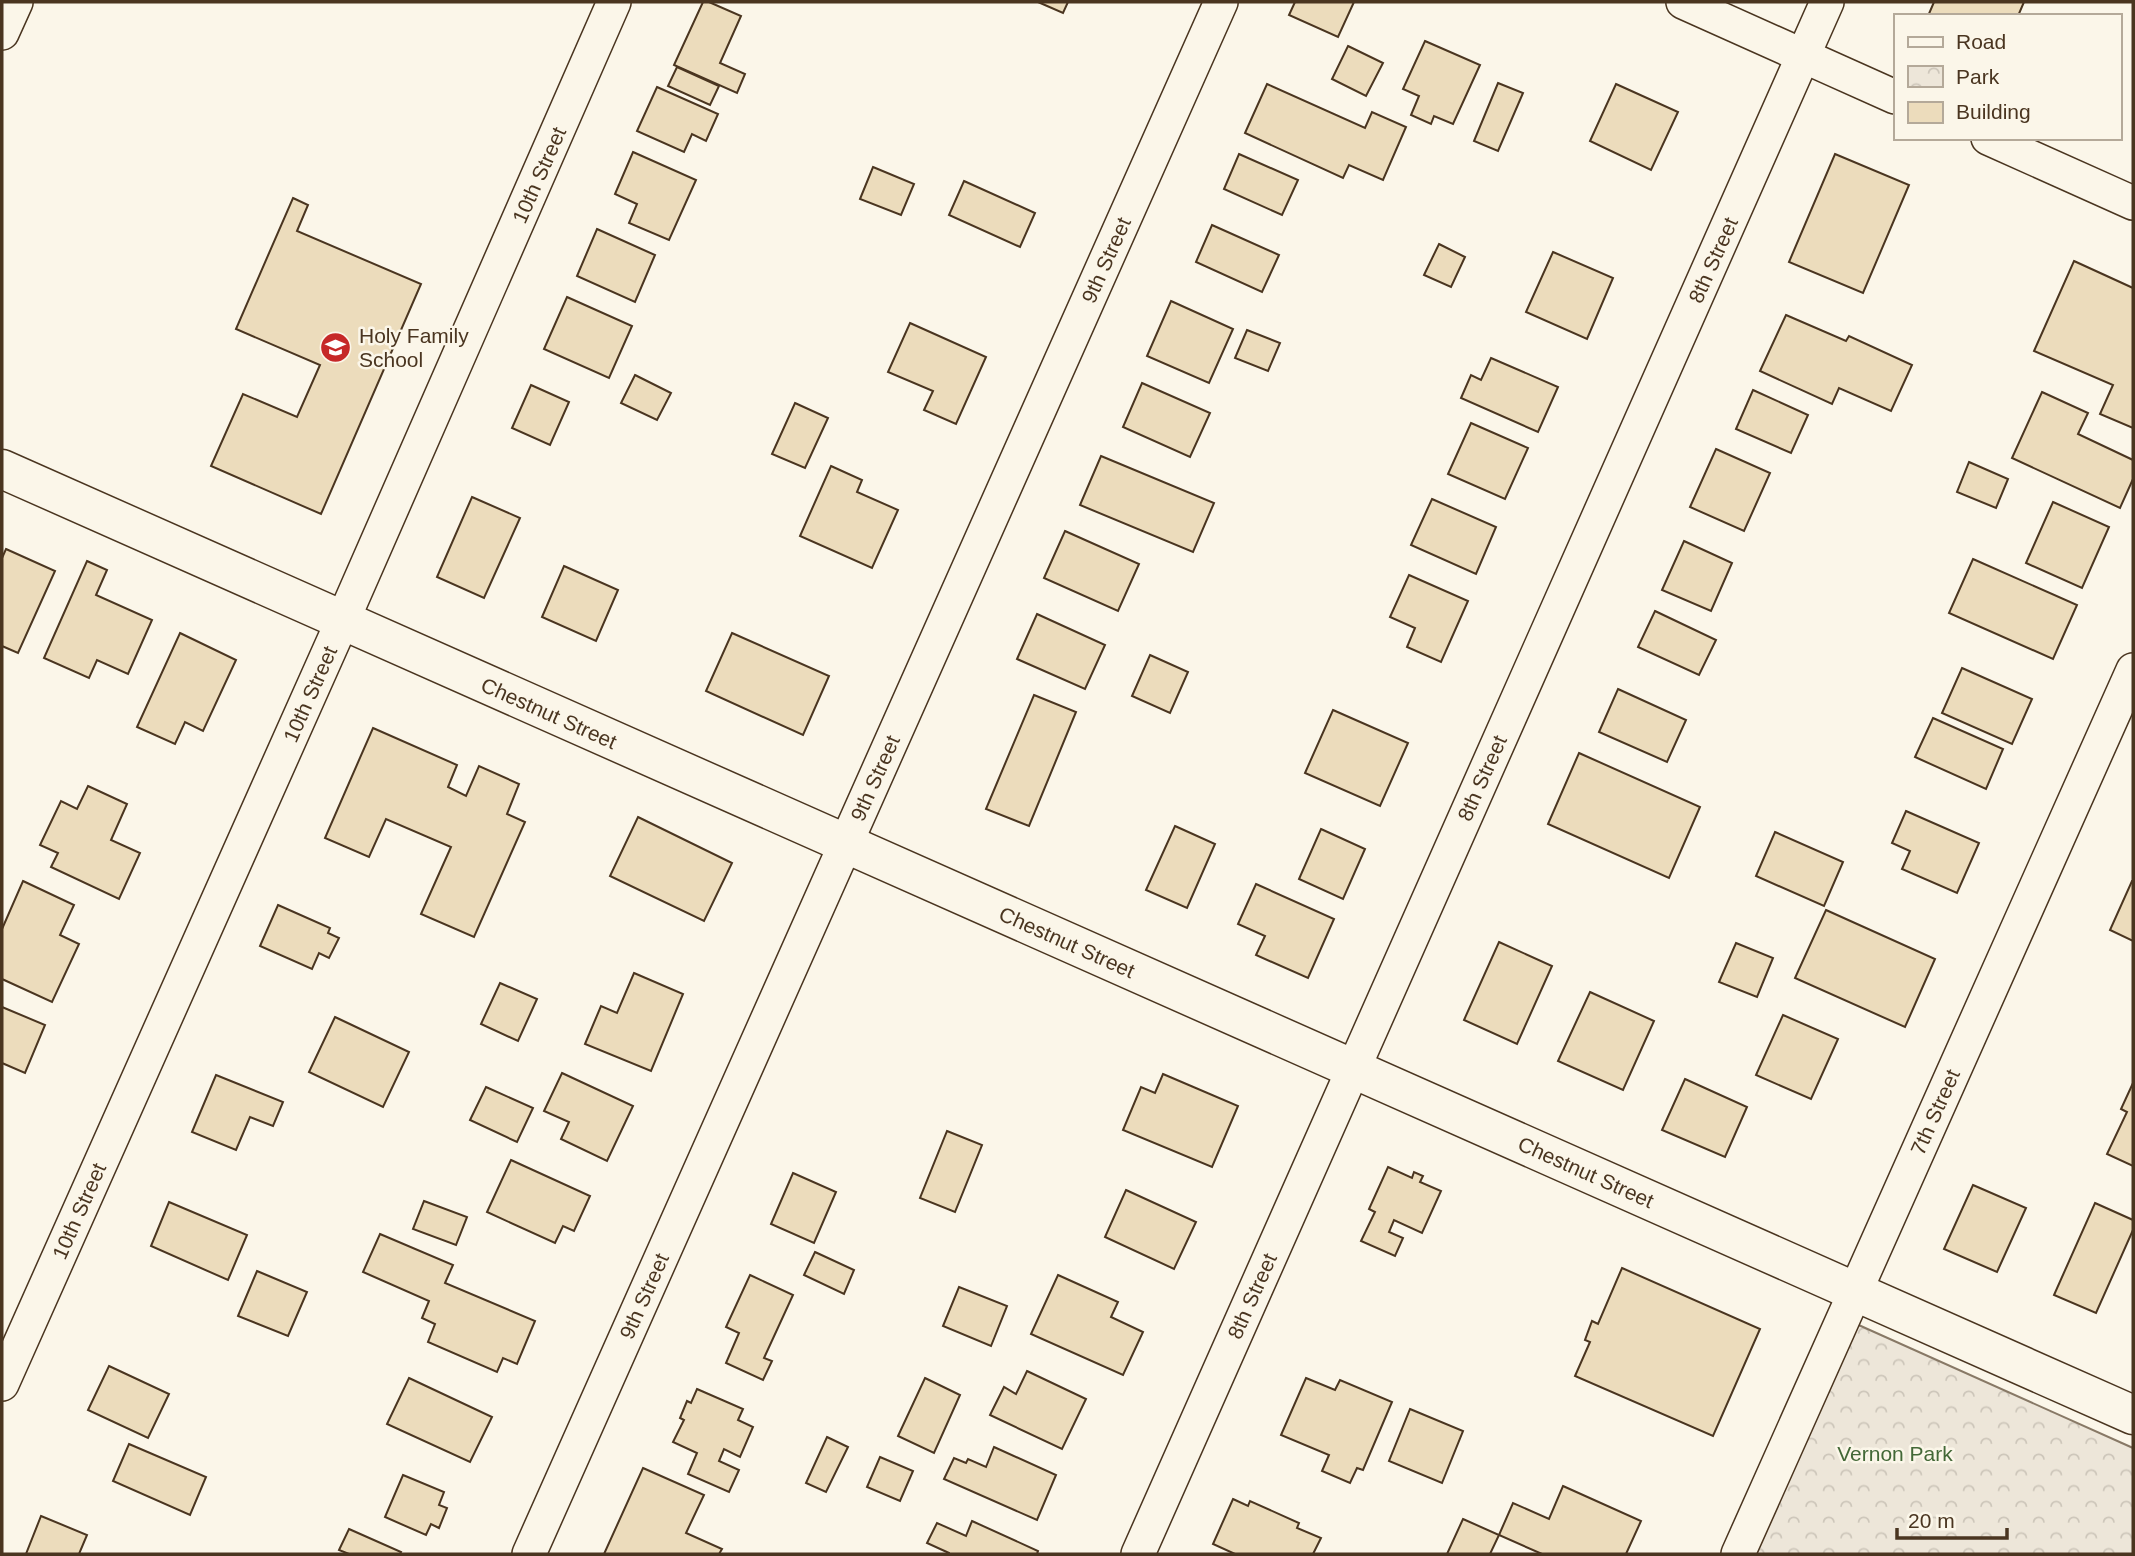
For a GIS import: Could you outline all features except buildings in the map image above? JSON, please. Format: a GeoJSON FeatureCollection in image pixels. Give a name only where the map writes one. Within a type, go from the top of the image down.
{"type":"FeatureCollection","features":[{"type":"Feature","properties":{"kind":"street"},"geometry":{"type":"LineString","coordinates":[[2,33],[16,2]]}},
{"type":"Feature","properties":{"kind":"street","name":"10th Street"},"geometry":{"type":"LineString","coordinates":[[2,1384],[342,622],[614,2]]}},
{"type":"Feature","properties":{"kind":"street","name":"9th Street"},"geometry":{"type":"LineString","coordinates":[[528,1554],[1222,2]]}},
{"type":"Feature","properties":{"kind":"street"},"geometry":{"type":"LineString","coordinates":[[1683,2],[1894,97]]}},
{"type":"Feature","properties":{"kind":"street","name":"8th Street"},"geometry":{"type":"LineString","coordinates":[[1138,1554],[1827,2]]}},
{"type":"Feature","properties":{"kind":"street"},"geometry":{"type":"LineString","coordinates":[[1992,140],[2133,203]]}},
{"type":"Feature","properties":{"kind":"street","name":"Chestnut Street"},"geometry":{"type":"LineString","coordinates":[[2,470],[2133,1415]]}},
{"type":"Feature","properties":{"kind":"street","name":"7th Street"},"geometry":{"type":"LineString","coordinates":[[1738,1554],[2133,670]]}},
{"type":"Feature","properties":{"kind":"green space","name":"Vernon Park"},"geometry":{"type":"Polygon","coordinates":[[[1843,1318],[2133,1448],[2133,1554],[1738,1554],[1843,1318]]]}},
{"type":"Feature","properties":{"kind":"place","name":"Holy Family School"},"geometry":{"type":"Point","coordinates":[336,347]}}]}
